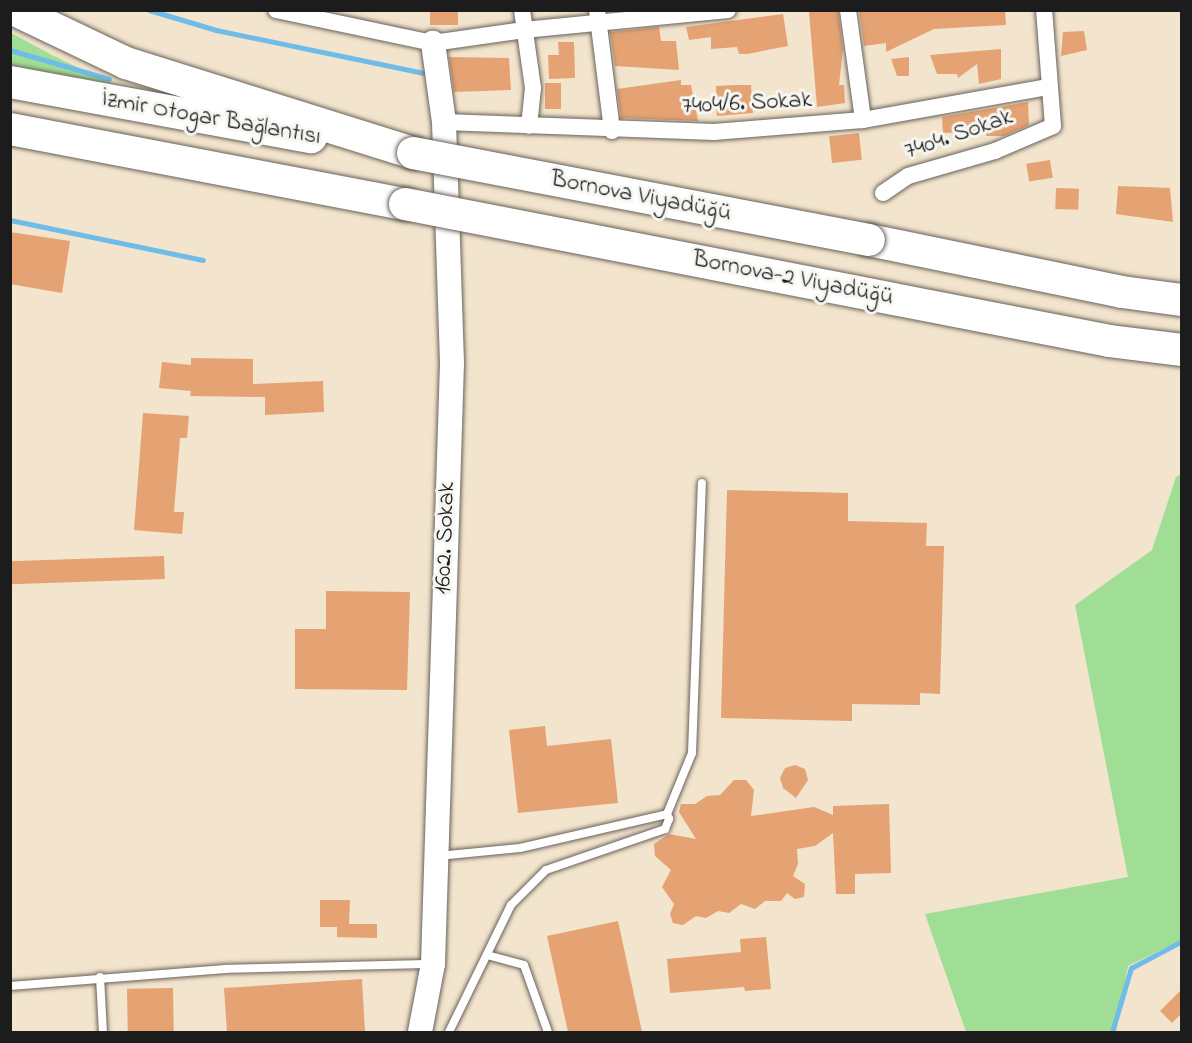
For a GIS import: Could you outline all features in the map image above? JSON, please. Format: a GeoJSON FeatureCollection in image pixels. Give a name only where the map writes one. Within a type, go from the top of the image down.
{"type":"FeatureCollection","features":[{"type":"Feature","properties":{"kind":"highway"},"geometry":{"type":"LineString","coordinates":[[15,10],[126,63],[413,153]]}},
{"type":"Feature","properties":{"kind":"highway","name":"İzmir Otogar Bağlantısı"},"geometry":{"type":"LineString","coordinates":[[10,82],[237,126],[413,153]]}},
{"type":"Feature","properties":{"kind":"highway","name":"İzmir Otogar Bağlantısı"},"geometry":{"type":"LineString","coordinates":[[10,129],[405,204]]}},
{"type":"Feature","properties":{"kind":"highway","name":"Bornova Viyadüğü"},"geometry":{"type":"LineString","coordinates":[[413,153],[869,240],[1122,292],[1182,300]]}},
{"type":"Feature","properties":{"kind":"highway","name":"Bornova-2 Viyadüğü"},"geometry":{"type":"LineString","coordinates":[[405,204],[1110,341],[1182,350]]}},
{"type":"Feature","properties":{"kind":"street"},"geometry":{"type":"LineString","coordinates":[[276,10],[312,14],[433,43],[597,17],[728,10]]}},
{"type":"Feature","properties":{"kind":"street"},"geometry":{"type":"LineString","coordinates":[[522,10],[533,88],[529,126]]}},
{"type":"Feature","properties":{"kind":"street"},"geometry":{"type":"LineString","coordinates":[[848,10],[862,120]]}},
{"type":"Feature","properties":{"kind":"street"},"geometry":{"type":"LineString","coordinates":[[1044,10],[1049,87]]}},
{"type":"Feature","properties":{"kind":"street"},"geometry":{"type":"LineString","coordinates":[[597,17],[612,131]]}},
{"type":"Feature","properties":{"kind":"street","name":"1602. Sokak"},"geometry":{"type":"LineString","coordinates":[[420,1032],[434,964],[435,857],[452,363],[444,122],[433,43]]}},
{"type":"Feature","properties":{"kind":"street","name":"7404/6. Sokak"},"geometry":{"type":"LineString","coordinates":[[444,122],[698,133],[862,120],[1049,87]]}},
{"type":"Feature","properties":{"kind":"street","name":"7404. Sokak"},"geometry":{"type":"LineString","coordinates":[[883,193],[908,176],[995,151],[1053,126],[1049,87]]}},
{"type":"Feature","properties":{"kind":"lane"},"geometry":{"type":"LineString","coordinates":[[449,1032],[511,904],[546,870],[665,829],[669,819],[667,814],[692,753],[702,483]]}},
{"type":"Feature","properties":{"kind":"lane"},"geometry":{"type":"LineString","coordinates":[[435,857],[520,848],[667,814]]}},
{"type":"Feature","properties":{"kind":"lane"},"geometry":{"type":"LineString","coordinates":[[487,955],[524,965],[548,1032]]}},
{"type":"Feature","properties":{"kind":"lane"},"geometry":{"type":"LineString","coordinates":[[10,986],[100,977],[225,969],[434,964]]}},
{"type":"Feature","properties":{"kind":"lane"},"geometry":{"type":"LineString","coordinates":[[100,977],[103,1032]]}},
{"type":"Feature","properties":{"kind":"green space"},"geometry":{"type":"Polygon","coordinates":[[[11,33],[52,55],[112,84],[11,65],[11,33]]]}},
{"type":"Feature","properties":{"kind":"green space"},"geometry":{"type":"Polygon","coordinates":[[[1181,474],[1181,940],[1128,966],[1116,1032],[966,1032],[925,914],[1128,877],[1075,605],[1152,550],[1176,477],[1181,474]]]}},
{"type":"Feature","properties":{"kind":"building"},"geometry":{"type":"Polygon","coordinates":[[[430,10],[458,10],[458,25],[430,25],[430,10]]]}},
{"type":"Feature","properties":{"kind":"building"},"geometry":{"type":"Polygon","coordinates":[[[838,10],[843,49],[839,85],[844,85],[845,103],[817,107],[809,12],[838,10]]]}},
{"type":"Feature","properties":{"kind":"building"},"geometry":{"type":"Polygon","coordinates":[[[859,10],[1005,10],[1006,25],[934,29],[886,52],[886,43],[864,46],[859,10]]]}},
{"type":"Feature","properties":{"kind":"building"},"geometry":{"type":"Polygon","coordinates":[[[783,14],[788,46],[747,54],[739,54],[737,47],[711,49],[711,37],[689,40],[686,27],[783,14]]]}},
{"type":"Feature","properties":{"kind":"building"},"geometry":{"type":"Polygon","coordinates":[[[659,27],[661,41],[676,41],[679,70],[615,66],[610,32],[659,27]]]}},
{"type":"Feature","properties":{"kind":"building"},"geometry":{"type":"Polygon","coordinates":[[[1084,31],[1087,50],[1061,56],[1063,32],[1084,31]]]}},
{"type":"Feature","properties":{"kind":"building"},"geometry":{"type":"Polygon","coordinates":[[[558,42],[574,42],[575,78],[549,79],[548,55],[559,55],[558,42]]]}},
{"type":"Feature","properties":{"kind":"building"},"geometry":{"type":"Polygon","coordinates":[[[1001,49],[1001,79],[979,84],[977,64],[958,78],[957,74],[937,74],[930,55],[1001,49]]]}},
{"type":"Feature","properties":{"kind":"building"},"geometry":{"type":"Polygon","coordinates":[[[449,57],[509,58],[511,90],[454,92],[449,57]]]}},
{"type":"Feature","properties":{"kind":"building"},"geometry":{"type":"Polygon","coordinates":[[[909,57],[909,76],[897,76],[891,59],[909,57]]]}},
{"type":"Feature","properties":{"kind":"building"},"geometry":{"type":"Polygon","coordinates":[[[681,80],[681,85],[691,85],[698,121],[621,118],[617,89],[681,80]]]}},
{"type":"Feature","properties":{"kind":"building"},"geometry":{"type":"Polygon","coordinates":[[[545,83],[561,83],[561,109],[545,109],[545,83]]]}},
{"type":"Feature","properties":{"kind":"building"},"geometry":{"type":"Polygon","coordinates":[[[751,85],[753,113],[717,116],[716,86],[751,85]]]}},
{"type":"Feature","properties":{"kind":"building"},"geometry":{"type":"Polygon","coordinates":[[[1028,102],[1029,125],[1004,136],[986,136],[986,131],[943,133],[942,117],[1028,102]]]}},
{"type":"Feature","properties":{"kind":"building"},"geometry":{"type":"Polygon","coordinates":[[[859,133],[862,160],[832,163],[829,136],[859,133]]]}},
{"type":"Feature","properties":{"kind":"building"},"geometry":{"type":"Polygon","coordinates":[[[1050,160],[1053,178],[1029,182],[1026,164],[1050,160]]]}},
{"type":"Feature","properties":{"kind":"building"},"geometry":{"type":"Polygon","coordinates":[[[1118,186],[1170,188],[1173,222],[1116,214],[1118,186]]]}},
{"type":"Feature","properties":{"kind":"building"},"geometry":{"type":"Polygon","coordinates":[[[1056,188],[1079,189],[1078,210],[1055,209],[1056,188]]]}},
{"type":"Feature","properties":{"kind":"building"},"geometry":{"type":"Polygon","coordinates":[[[10,232],[70,241],[62,293],[10,284],[10,232]]]}},
{"type":"Feature","properties":{"kind":"building"},"geometry":{"type":"Polygon","coordinates":[[[191,358],[253,359],[253,384],[323,381],[324,412],[265,415],[265,397],[190,396],[191,391],[159,388],[162,362],[191,365],[191,358]]]}},
{"type":"Feature","properties":{"kind":"building"},"geometry":{"type":"Polygon","coordinates":[[[143,413],[189,416],[187,438],[180,438],[174,512],[184,512],[182,534],[134,530],[143,413]]]}},
{"type":"Feature","properties":{"kind":"building"},"geometry":{"type":"Polygon","coordinates":[[[727,490],[848,493],[848,521],[927,523],[926,546],[944,546],[940,694],[920,693],[920,705],[852,704],[852,721],[721,718],[727,490]]]}},
{"type":"Feature","properties":{"kind":"building"},"geometry":{"type":"Polygon","coordinates":[[[164,556],[165,579],[11,584],[10,561],[164,556]]]}},
{"type":"Feature","properties":{"kind":"building"},"geometry":{"type":"Polygon","coordinates":[[[326,591],[410,592],[407,690],[295,689],[295,629],[326,629],[326,591]]]}},
{"type":"Feature","properties":{"kind":"building"},"geometry":{"type":"Polygon","coordinates":[[[545,726],[547,746],[611,739],[618,803],[518,813],[509,730],[545,726]]]}},
{"type":"Feature","properties":{"kind":"building"},"geometry":{"type":"Polygon","coordinates":[[[795,765],[805,769],[808,780],[796,798],[783,788],[780,778],[785,768],[795,765]]]}},
{"type":"Feature","properties":{"kind":"building"},"geometry":{"type":"Polygon","coordinates":[[[734,780],[746,780],[754,790],[751,816],[814,807],[833,815],[833,806],[889,804],[891,873],[855,874],[855,894],[836,894],[833,833],[815,846],[797,849],[798,864],[793,876],[805,884],[804,897],[795,899],[787,893],[781,901],[765,901],[755,909],[741,904],[729,913],[718,911],[706,918],[696,916],[683,925],[673,923],[670,914],[674,904],[662,887],[671,870],[655,856],[654,844],[669,834],[696,839],[679,812],[681,804],[695,804],[707,796],[720,795],[734,780]]]}},
{"type":"Feature","properties":{"kind":"building"},"geometry":{"type":"Polygon","coordinates":[[[320,900],[350,900],[349,924],[377,924],[377,938],[337,937],[337,927],[320,927],[320,900]]]}},
{"type":"Feature","properties":{"kind":"building"},"geometry":{"type":"Polygon","coordinates":[[[618,921],[642,1032],[568,1032],[547,936],[618,921]]]}},
{"type":"Feature","properties":{"kind":"building"},"geometry":{"type":"Polygon","coordinates":[[[766,937],[771,989],[745,991],[744,987],[670,993],[667,959],[741,952],[740,939],[766,937]]]}},
{"type":"Feature","properties":{"kind":"building"},"geometry":{"type":"Polygon","coordinates":[[[362,979],[365,1032],[227,1032],[224,988],[362,979]]]}},
{"type":"Feature","properties":{"kind":"building"},"geometry":{"type":"Polygon","coordinates":[[[173,988],[174,1032],[128,1032],[127,989],[173,988]]]}},
{"type":"Feature","properties":{"kind":"building"},"geometry":{"type":"Polygon","coordinates":[[[1182,989],[1182,1013],[1172,1023],[1160,1011],[1182,989]]]}},
{"type":"Feature","properties":{"kind":"waterway"},"geometry":{"type":"LineString","coordinates":[[149,10],[216,30],[423,73]]}},
{"type":"Feature","properties":{"kind":"waterway"},"geometry":{"type":"LineString","coordinates":[[10,50],[109,79]]}},
{"type":"Feature","properties":{"kind":"waterway"},"geometry":{"type":"LineString","coordinates":[[10,220],[203,260]]}},
{"type":"Feature","properties":{"kind":"waterway"},"geometry":{"type":"LineString","coordinates":[[1112,1032],[1131,968],[1182,941]]}}]}
